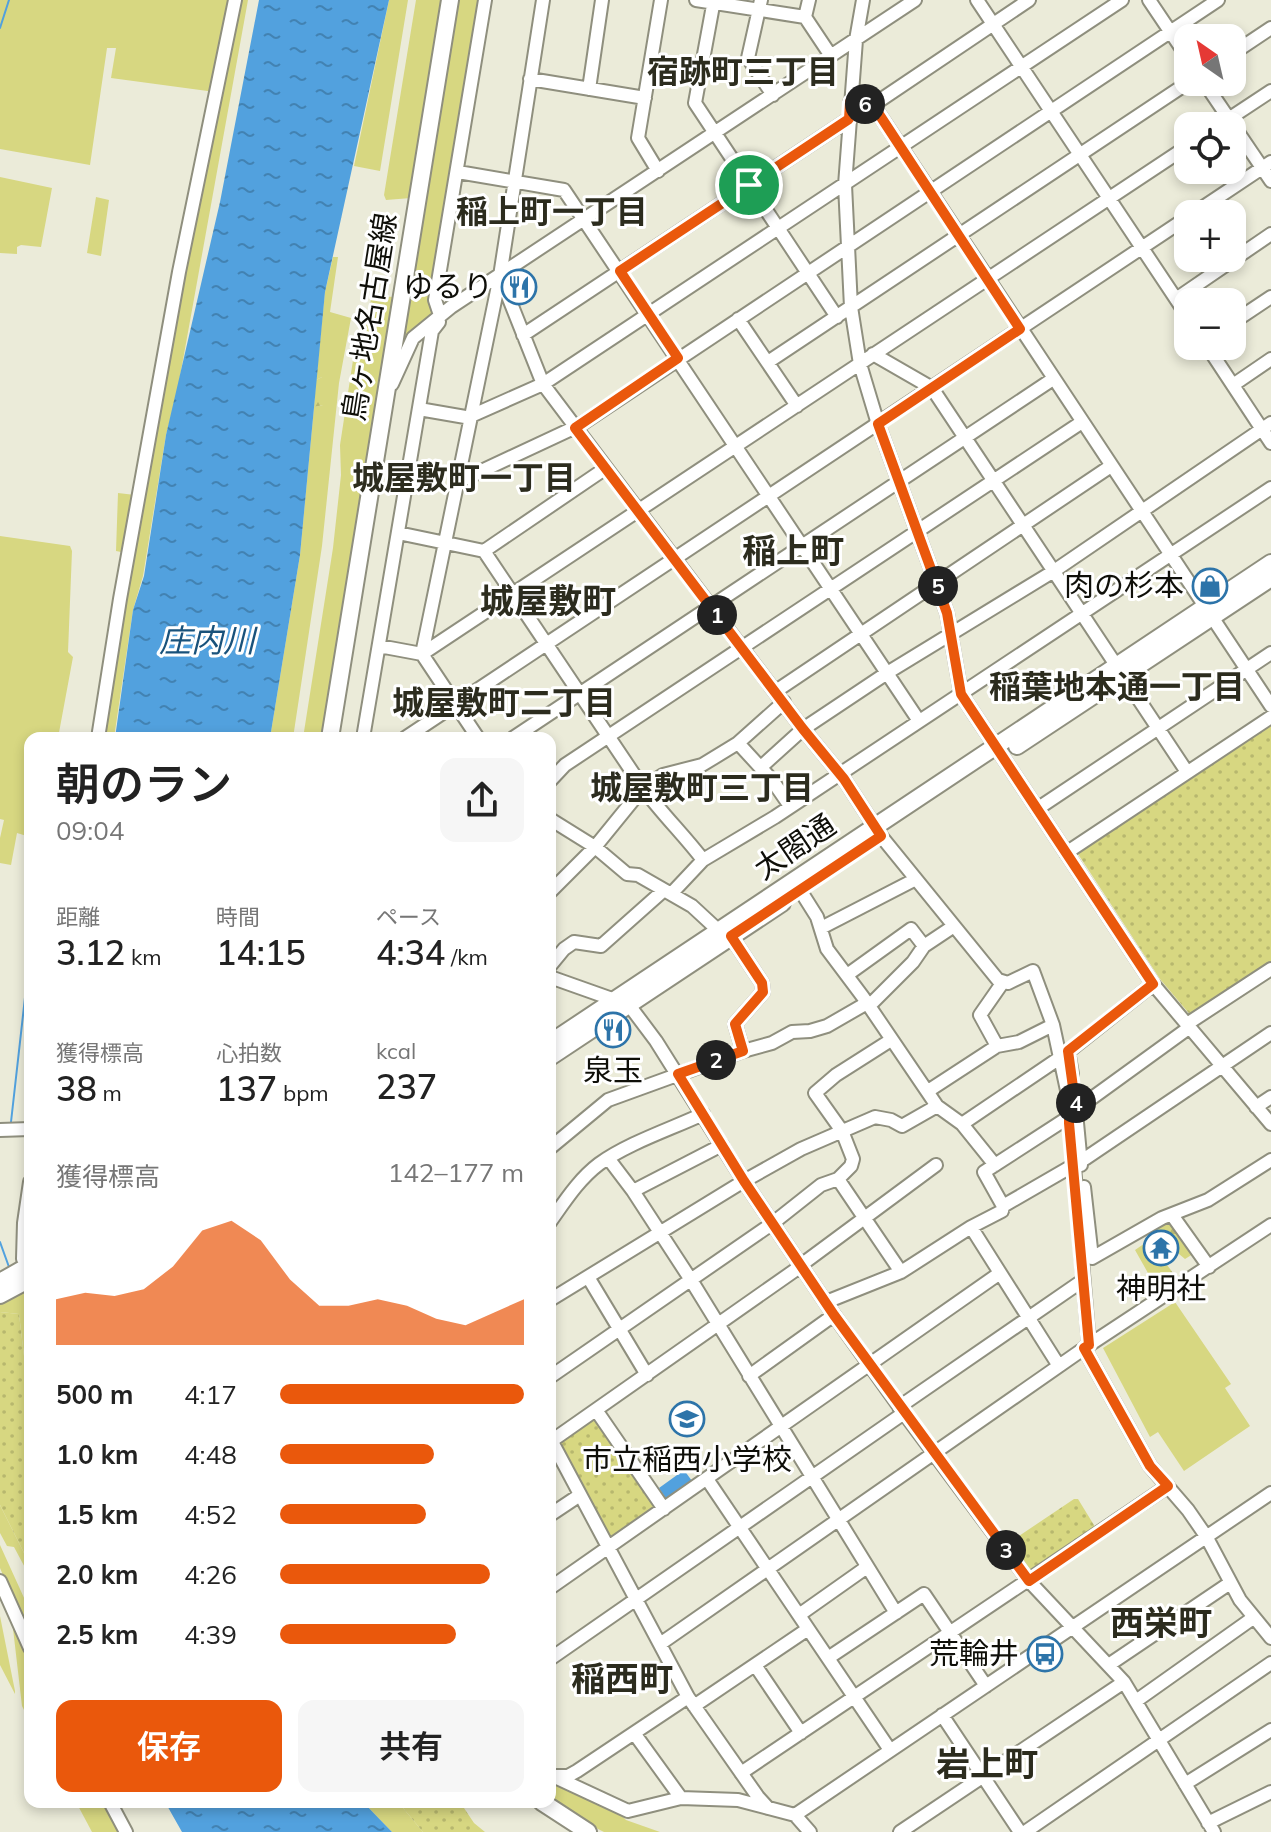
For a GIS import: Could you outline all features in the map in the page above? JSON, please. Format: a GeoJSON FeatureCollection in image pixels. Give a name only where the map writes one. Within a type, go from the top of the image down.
{"type":"FeatureCollection","features":[{"type":"Feature","properties":{"kind":"main road","name":"鳥ヶ地名古屋線"},"geometry":{"type":"LineString","coordinates":[[331,732],[450,0]]}},
{"type":"Feature","properties":{"kind":"main road","name":"太閤通"},"geometry":{"type":"LineString","coordinates":[[556,1052],[623,1002],[725,933],[1208,612],[1271,563]]}},
{"type":"Feature","properties":{"kind":"main road","name":"太閤通"},"geometry":{"type":"LineString","coordinates":[[1208,612],[1271,578]]}},
{"type":"Feature","properties":{"kind":"main road","name":"太閤通"},"geometry":{"type":"LineString","coordinates":[[725,933],[800,890],[878,832]]}},
{"type":"Feature","properties":{"kind":"main road","name":"太閤通"},"geometry":{"type":"LineString","coordinates":[[556,1040],[623,1002]]}},
{"type":"Feature","properties":{"kind":"main road"},"geometry":{"type":"LineString","coordinates":[[0,1282],[24,1264]]}},
{"type":"Feature","properties":{"kind":"main road"},"geometry":{"type":"LineString","coordinates":[[0,1295],[24,1282]]}},
{"type":"Feature","properties":{"kind":"main road"},"geometry":{"type":"LineString","coordinates":[[551,1808],[588,1832]]}},
{"type":"Feature","properties":{"kind":"street"},"geometry":{"type":"LineString","coordinates":[[99,732],[179,272],[235,0]]}},
{"type":"Feature","properties":{"kind":"street"},"geometry":{"type":"LineString","coordinates":[[446,311],[435,300],[485,0]]}},
{"type":"Feature","properties":{"kind":"street"},"geometry":{"type":"LineString","coordinates":[[474,732],[422,654],[500,276],[543,0]]}},
{"type":"Feature","properties":{"kind":"street"},"geometry":{"type":"LineString","coordinates":[[589,89],[602,0]]}},
{"type":"Feature","properties":{"kind":"street"},"geometry":{"type":"LineString","coordinates":[[658,171],[638,138],[661,0]]}},
{"type":"Feature","properties":{"kind":"street"},"geometry":{"type":"LineString","coordinates":[[696,0],[760,5],[805,17],[831,56]]}},
{"type":"Feature","properties":{"kind":"street"},"geometry":{"type":"LineString","coordinates":[[805,17],[809,0]]}},
{"type":"Feature","properties":{"kind":"street"},"geometry":{"type":"LineString","coordinates":[[863,0],[856,40],[845,185],[851,307],[860,364],[878,424],[937,583],[951,634],[961,694],[1153,984],[1271,1124]]}},
{"type":"Feature","properties":{"kind":"street"},"geometry":{"type":"LineString","coordinates":[[384,401],[413,338],[446,311],[915,0]]}},
{"type":"Feature","properties":{"kind":"street"},"geometry":{"type":"LineString","coordinates":[[977,0],[1174,296]]}},
{"type":"Feature","properties":{"kind":"street"},"geometry":{"type":"LineString","coordinates":[[850,102],[873,105],[1029,0]]}},
{"type":"Feature","properties":{"kind":"street"},"geometry":{"type":"LineString","coordinates":[[419,409],[471,417],[543,384],[1122,0]]}},
{"type":"Feature","properties":{"kind":"street"},"geometry":{"type":"LineString","coordinates":[[1149,0],[1174,37]]}},
{"type":"Feature","properties":{"kind":"street"},"geometry":{"type":"LineString","coordinates":[[458,482],[575,428],[1218,0]]}},
{"type":"Feature","properties":{"kind":"street"},"geometry":{"type":"LineString","coordinates":[[714,1],[695,103],[837,317]]}},
{"type":"Feature","properties":{"kind":"street"},"geometry":{"type":"LineString","coordinates":[[760,5],[748,58],[773,95]]}},
{"type":"Feature","properties":{"kind":"street"},"geometry":{"type":"LineString","coordinates":[[1246,45],[1271,28]]}},
{"type":"Feature","properties":{"kind":"street"},"geometry":{"type":"LineString","coordinates":[[530,79],[645,98]]}},
{"type":"Feature","properties":{"kind":"street"},"geometry":{"type":"LineString","coordinates":[[1239,112],[1271,91]]}},
{"type":"Feature","properties":{"kind":"street"},"geometry":{"type":"LineString","coordinates":[[768,362],[1174,92]]}},
{"type":"Feature","properties":{"kind":"street"},"geometry":{"type":"LineString","coordinates":[[873,105],[1271,706]]}},
{"type":"Feature","properties":{"kind":"street"},"geometry":{"type":"LineString","coordinates":[[523,335],[849,119]]}},
{"type":"Feature","properties":{"kind":"street"},"geometry":{"type":"LineString","coordinates":[[1246,144],[1267,165],[1271,181]]}},
{"type":"Feature","properties":{"kind":"street"},"geometry":{"type":"LineString","coordinates":[[379,646],[422,654],[1174,155]]}},
{"type":"Feature","properties":{"kind":"street"},"geometry":{"type":"LineString","coordinates":[[1214,200],[1267,165]]}},
{"type":"Feature","properties":{"kind":"street"},"geometry":{"type":"LineString","coordinates":[[458,172],[564,190],[919,721]]}},
{"type":"Feature","properties":{"kind":"street"},"geometry":{"type":"LineString","coordinates":[[414,732],[1174,226]]}},
{"type":"Feature","properties":{"kind":"street"},"geometry":{"type":"LineString","coordinates":[[1192,288],[1271,234]]}},
{"type":"Feature","properties":{"kind":"street"},"geometry":{"type":"LineString","coordinates":[[500,276],[543,384],[839,774],[878,832],[998,980],[1008,983],[1033,971],[1064,1054],[1073,1113],[1087,1346],[1150,1466],[1206,1536],[1230,1583],[1253,1618],[1271,1638]]}},
{"type":"Feature","properties":{"kind":"street"},"geometry":{"type":"LineString","coordinates":[[1246,314],[1271,297]]}},
{"type":"Feature","properties":{"kind":"street"},"geometry":{"type":"LineString","coordinates":[[364,732],[432,331],[446,311]]}},
{"type":"Feature","properties":{"kind":"street"},"geometry":{"type":"LineString","coordinates":[[738,319],[797,406]]}},
{"type":"Feature","properties":{"kind":"street"},"geometry":{"type":"LineString","coordinates":[[873,354],[932,388],[1187,772]]}},
{"type":"Feature","properties":{"kind":"street"},"geometry":{"type":"LineString","coordinates":[[1233,385],[1271,359]]}},
{"type":"Feature","properties":{"kind":"street"},"geometry":{"type":"LineString","coordinates":[[1216,360],[1266,426],[1271,443]]}},
{"type":"Feature","properties":{"kind":"street"},"geometry":{"type":"LineString","coordinates":[[522,732],[1053,379]]}},
{"type":"Feature","properties":{"kind":"street"},"geometry":{"type":"LineString","coordinates":[[556,775],[565,765],[1082,422]]}},
{"type":"Feature","properties":{"kind":"street"},"geometry":{"type":"LineString","coordinates":[[761,767],[803,729],[887,673],[1054,571],[1266,426]]}},
{"type":"Feature","properties":{"kind":"street"},"geometry":{"type":"LineString","coordinates":[[776,691],[1111,466]]}},
{"type":"Feature","properties":{"kind":"street"},"geometry":{"type":"LineString","coordinates":[[484,551],[606,468]]}},
{"type":"Feature","properties":{"kind":"street"},"geometry":{"type":"LineString","coordinates":[[556,959],[574,942],[601,946],[703,860],[839,774],[1271,488]]}},
{"type":"Feature","properties":{"kind":"street"},"geometry":{"type":"LineString","coordinates":[[398,533],[484,551],[664,818],[684,836],[703,860]]}},
{"type":"Feature","properties":{"kind":"street"},"geometry":{"type":"LineString","coordinates":[[1037,809],[1271,653]]}},
{"type":"Feature","properties":{"kind":"street"},"geometry":{"type":"LineString","coordinates":[[556,886],[595,847],[643,788],[663,775],[702,765],[738,743],[784,702]]}},
{"type":"Feature","properties":{"kind":"street"},"geometry":{"type":"LineString","coordinates":[[1066,853],[1271,717]]}},
{"type":"Feature","properties":{"kind":"street"},"geometry":{"type":"LineString","coordinates":[[738,743],[761,767],[790,806]]}},
{"type":"Feature","properties":{"kind":"street"},"geometry":{"type":"LineString","coordinates":[[556,823],[595,847],[627,874],[638,875],[668,892],[703,914],[725,933],[762,983],[763,992],[735,1024],[743,1051]]}},
{"type":"Feature","properties":{"kind":"street"},"geometry":{"type":"LineString","coordinates":[[821,928],[916,879]]}},
{"type":"Feature","properties":{"kind":"street"},"geometry":{"type":"LineString","coordinates":[[800,890],[821,928],[827,949],[937,1106],[962,1124],[995,1165]]}},
{"type":"Feature","properties":{"kind":"street"},"geometry":{"type":"LineString","coordinates":[[556,1143],[608,1100],[772,1043],[792,1032],[827,1026],[868,1005],[913,962],[924,946],[954,926]]}},
{"type":"Feature","properties":{"kind":"street"},"geometry":{"type":"LineString","coordinates":[[847,975],[911,929],[924,946]]}},
{"type":"Feature","properties":{"kind":"street"},"geometry":{"type":"LineString","coordinates":[[1003,1206],[984,1172],[1073,1113],[1188,1026],[1271,969]]}},
{"type":"Feature","properties":{"kind":"street"},"geometry":{"type":"LineString","coordinates":[[556,979],[623,1002],[678,1074],[744,1181],[901,1410],[1029,1581],[1124,1682],[1211,1827],[1271,1792]]}},
{"type":"Feature","properties":{"kind":"street"},"geometry":{"type":"LineString","coordinates":[[997,1046],[980,1015],[1003,982]]}},
{"type":"Feature","properties":{"kind":"street"},"geometry":{"type":"LineString","coordinates":[[962,1124],[1064,1054],[1153,984]]}},
{"type":"Feature","properties":{"kind":"street"},"geometry":{"type":"LineString","coordinates":[[928,1091],[997,1046],[1019,1042],[1053,1025]]}},
{"type":"Feature","properties":{"kind":"street"},"geometry":{"type":"LineString","coordinates":[[826,1302],[901,1272],[1002,1211],[1003,1206],[1077,1164],[1271,1033]]}},
{"type":"Feature","properties":{"kind":"street"},"geometry":{"type":"LineString","coordinates":[[556,1373],[773,1223],[821,1185],[838,1179],[851,1166],[853,1159],[842,1131],[815,1093],[891,1040]]}},
{"type":"Feature","properties":{"kind":"street"},"geometry":{"type":"LineString","coordinates":[[1256,1107],[1271,1097]]}},
{"type":"Feature","properties":{"kind":"street"},"geometry":{"type":"LineString","coordinates":[[556,1296],[801,1149],[875,1117],[902,1126],[937,1106]]}},
{"type":"Feature","properties":{"kind":"street"},"geometry":{"type":"LineString","coordinates":[[556,1214],[584,1178],[608,1158],[703,1114]]}},
{"type":"Feature","properties":{"kind":"street"},"geometry":{"type":"LineString","coordinates":[[0,1130],[24,1129]]}},
{"type":"Feature","properties":{"kind":"street"},"geometry":{"type":"LineString","coordinates":[[633,1191],[722,1145]]}},
{"type":"Feature","properties":{"kind":"street"},"geometry":{"type":"LineString","coordinates":[[608,1158],[691,1280],[896,1613]]}},
{"type":"Feature","properties":{"kind":"street"},"geometry":{"type":"LineString","coordinates":[[1077,1164],[1092,1258],[1162,1218],[1208,1200],[1271,1160]]}},
{"type":"Feature","properties":{"kind":"street"},"geometry":{"type":"LineString","coordinates":[[556,1437],[801,1266],[936,1165]]}},
{"type":"Feature","properties":{"kind":"street"},"geometry":{"type":"LineString","coordinates":[[838,1179],[901,1272]]}},
{"type":"Feature","properties":{"kind":"street"},"geometry":{"type":"LineString","coordinates":[[1172,1215],[1209,1267]]}},
{"type":"Feature","properties":{"kind":"street"},"geometry":{"type":"LineString","coordinates":[[660,1644],[1087,1346],[1271,1225]]}},
{"type":"Feature","properties":{"kind":"street"},"geometry":{"type":"LineString","coordinates":[[971,1227],[1059,1366]]}},
{"type":"Feature","properties":{"kind":"street"},"geometry":{"type":"LineString","coordinates":[[556,1584],[1000,1273]]}},
{"type":"Feature","properties":{"kind":"street"},"geometry":{"type":"LineString","coordinates":[[588,1277],[647,1375]]}},
{"type":"Feature","properties":{"kind":"street"},"geometry":{"type":"LineString","coordinates":[[556,1655],[813,1478],[901,1410],[1082,1281]]}},
{"type":"Feature","properties":{"kind":"street"},"geometry":{"type":"LineString","coordinates":[[749,1376],[834,1315]]}},
{"type":"Feature","properties":{"kind":"street"},"geometry":{"type":"LineString","coordinates":[[596,1410],[664,1509]]}},
{"type":"Feature","properties":{"kind":"street"},"geometry":{"type":"LineString","coordinates":[[556,1449],[691,1701],[768,1808]]}},
{"type":"Feature","properties":{"kind":"street"},"geometry":{"type":"LineString","coordinates":[[707,1479],[890,1750]]}},
{"type":"Feature","properties":{"kind":"street"},"geometry":{"type":"LineString","coordinates":[[741,1773],[1168,1486]]}},
{"type":"Feature","properties":{"kind":"street"},"geometry":{"type":"LineString","coordinates":[[795,1815],[1271,1493]]}},
{"type":"Feature","properties":{"kind":"street"},"geometry":{"type":"LineString","coordinates":[[556,1511],[580,1495]]}},
{"type":"Feature","properties":{"kind":"street"},"geometry":{"type":"LineString","coordinates":[[799,1615],[867,1567]]}},
{"type":"Feature","properties":{"kind":"street"},"geometry":{"type":"LineString","coordinates":[[0,1581],[24,1635]]}},
{"type":"Feature","properties":{"kind":"street"},"geometry":{"type":"LineString","coordinates":[[1110,1664],[1230,1583]]}},
{"type":"Feature","properties":{"kind":"street"},"geometry":{"type":"LineString","coordinates":[[828,1658],[924,1594],[986,1686]]}},
{"type":"Feature","properties":{"kind":"street"},"geometry":{"type":"LineString","coordinates":[[1136,1701],[1253,1618]]}},
{"type":"Feature","properties":{"kind":"street"},"geometry":{"type":"LineString","coordinates":[[556,1775],[577,1771],[634,1733],[755,1665],[808,1629]]}},
{"type":"Feature","properties":{"kind":"street"},"geometry":{"type":"LineString","coordinates":[[942,1715],[1023,1832],[1271,1663]]}},
{"type":"Feature","properties":{"kind":"street"},"geometry":{"type":"LineString","coordinates":[[755,1665],[801,1733]]}},
{"type":"Feature","properties":{"kind":"street"},"geometry":{"type":"LineString","coordinates":[[900,1832],[1124,1682]]}},
{"type":"Feature","properties":{"kind":"street"},"geometry":{"type":"LineString","coordinates":[[1185,1784],[1271,1730]]}},
{"type":"Feature","properties":{"kind":"street"},"geometry":{"type":"LineString","coordinates":[[634,1733],[681,1798]]}},
{"type":"Feature","properties":{"kind":"street"},"geometry":{"type":"LineString","coordinates":[[556,1777],[628,1811],[681,1798],[738,1800],[795,1815],[810,1832]]}},
{"type":"Feature","properties":{"kind":"street"},"geometry":{"type":"LineString","coordinates":[[113,1808],[126,1832]]}},
{"type":"Feature","properties":{"kind":"green space"},"geometry":{"type":"Polygon","coordinates":[[[0,0],[232,0],[215,92],[111,78],[116,48],[107,48],[90,165],[0,149],[0,0]]]}},
{"type":"Feature","properties":{"kind":"green space"},"geometry":{"type":"Polygon","coordinates":[[[239,0],[248,0],[177,393],[166,435],[143,576],[133,610],[115,732],[100,732],[161,394],[239,0]]]}},
{"type":"Feature","properties":{"kind":"green space"},"geometry":{"type":"Polygon","coordinates":[[[389,0],[408,0],[380,171],[354,166],[389,0]]]}},
{"type":"Feature","properties":{"kind":"green space"},"geometry":{"type":"Polygon","coordinates":[[[416,0],[443,0],[411,198],[386,200],[384,195],[416,0]]]}},
{"type":"Feature","properties":{"kind":"green space"},"geometry":{"type":"Polygon","coordinates":[[[455,0],[480,0],[435,315],[394,372],[455,0]]]}},
{"type":"Feature","properties":{"kind":"green space"},"geometry":{"type":"Polygon","coordinates":[[[0,177],[52,188],[41,247],[21,245],[17,247],[17,254],[0,253],[0,177]]]}},
{"type":"Feature","properties":{"kind":"green space"},"geometry":{"type":"Polygon","coordinates":[[[96,197],[109,200],[101,256],[87,253],[96,197]]]}},
{"type":"Feature","properties":{"kind":"green space"},"geometry":{"type":"Polygon","coordinates":[[[333,257],[338,257],[330,312],[351,318],[339,383],[322,546],[294,732],[271,732],[300,555],[314,407],[323,405],[322,377],[316,380],[325,292],[333,257]]]}},
{"type":"Feature","properties":{"kind":"green space"},"geometry":{"type":"Polygon","coordinates":[[[372,296],[395,297],[325,732],[304,732],[333,548],[341,475],[340,445],[357,334],[362,334],[372,296]]]}},
{"type":"Feature","properties":{"kind":"green space"},"geometry":{"type":"Polygon","coordinates":[[[328,378],[333,391],[323,405],[314,407],[316,380],[328,378]]]}},
{"type":"Feature","properties":{"kind":"green space"},"geometry":{"type":"Polygon","coordinates":[[[118,493],[135,495],[126,553],[116,551],[118,493]]]}},
{"type":"Feature","properties":{"kind":"green space"},"geometry":{"type":"Polygon","coordinates":[[[0,536],[70,546],[68,652],[73,657],[59,732],[24,732],[24,835],[17,833],[11,865],[0,863],[4,820],[0,819],[0,536]]]}},
{"type":"Feature","properties":{"kind":"green space"},"geometry":{"type":"Polygon","coordinates":[[[1271,721],[1271,964],[1192,1017],[1160,979],[1076,851],[1271,721]]]}},
{"type":"Feature","properties":{"kind":"green space"},"geometry":{"type":"Polygon","coordinates":[[[1163,1225],[1173,1225],[1193,1254],[1185,1259],[1170,1252],[1155,1231],[1163,1225]]]}},
{"type":"Feature","properties":{"kind":"green space"},"geometry":{"type":"Polygon","coordinates":[[[1151,1239],[1176,1278],[1152,1297],[1141,1280],[1148,1273],[1135,1250],[1151,1239]]]}},
{"type":"Feature","properties":{"kind":"green space"},"geometry":{"type":"Polygon","coordinates":[[[22,1290],[24,1292],[24,1356],[19,1314],[0,1312],[0,1302],[22,1290]]]}},
{"type":"Feature","properties":{"kind":"green space"},"geometry":{"type":"Polygon","coordinates":[[[1175,1302],[1231,1384],[1225,1388],[1250,1426],[1184,1471],[1158,1432],[1150,1437],[1103,1348],[1175,1302]]]}},
{"type":"Feature","properties":{"kind":"green space"},"geometry":{"type":"Polygon","coordinates":[[[0,1312],[19,1314],[24,1356],[24,1553],[0,1505],[0,1312]]]}},
{"type":"Feature","properties":{"kind":"green space"},"geometry":{"type":"Polygon","coordinates":[[[593,1416],[659,1505],[614,1540],[609,1538],[558,1443],[593,1416]]]}},
{"type":"Feature","properties":{"kind":"green space"},"geometry":{"type":"Polygon","coordinates":[[[1078,1499],[1097,1530],[1030,1573],[1009,1545],[1010,1542],[1078,1499]]]}},
{"type":"Feature","properties":{"kind":"green space"},"geometry":{"type":"Polygon","coordinates":[[[0,1505],[24,1553],[24,1566],[14,1547],[7,1546],[0,1533],[0,1505]]]}},
{"type":"Feature","properties":{"kind":"green space"},"geometry":{"type":"Polygon","coordinates":[[[0,1545],[24,1598],[24,1625],[0,1568],[0,1545]]]}},
{"type":"Feature","properties":{"kind":"green space"},"geometry":{"type":"Polygon","coordinates":[[[0,1616],[15,1691],[15,1694],[0,1665],[0,1616]]]}},
{"type":"Feature","properties":{"kind":"green space"},"geometry":{"type":"Polygon","coordinates":[[[12,1620],[24,1646],[24,1710],[12,1620]]]}},
{"type":"Feature","properties":{"kind":"green space"},"geometry":{"type":"Polygon","coordinates":[[[556,1784],[618,1812],[626,1820],[660,1832],[604,1832],[556,1808],[556,1784]]]}},
{"type":"Feature","properties":{"kind":"green space"},"geometry":{"type":"Polygon","coordinates":[[[79,1808],[106,1808],[119,1832],[92,1832],[79,1808]]]}},
{"type":"Feature","properties":{"kind":"green space"},"geometry":{"type":"Polygon","coordinates":[[[369,1808],[403,1808],[423,1832],[392,1832],[369,1808]]]}},
{"type":"Feature","properties":{"kind":"green space"},"geometry":{"type":"Polygon","coordinates":[[[403,1808],[464,1808],[485,1832],[423,1832],[403,1808]]]}},
{"type":"Feature","properties":{"kind":"water","name":"庄内川"},"geometry":{"type":"Polygon","coordinates":[[[259,0],[389,0],[325,292],[300,555],[271,732],[116,732],[133,610],[144,576],[166,435],[220,202],[259,0]]]}},
{"type":"Feature","properties":{"kind":"water"},"geometry":{"type":"Polygon","coordinates":[[[684,1470],[692,1481],[666,1499],[659,1488],[684,1470]]]}},
{"type":"Feature","properties":{"kind":"water"},"geometry":{"type":"Polygon","coordinates":[[[168,1808],[369,1808],[392,1832],[182,1832],[168,1808]]]}},
{"type":"Feature","properties":{"kind":"waterway"},"geometry":{"type":"LineString","coordinates":[[0,28],[9,0]]}},
{"type":"Feature","properties":{"kind":"waterway"},"geometry":{"type":"LineString","coordinates":[[11,1122],[24,1006]]}},
{"type":"Feature","properties":{"kind":"waterway"},"geometry":{"type":"LineString","coordinates":[[0,1242],[9,1267]]}},
{"type":"Feature","properties":{"kind":"place","name":"ゆるり"},"geometry":{"type":"Point","coordinates":[519,287]}},
{"type":"Feature","properties":{"kind":"place","name":"肉の杉本"},"geometry":{"type":"Point","coordinates":[1210,586]}},
{"type":"Feature","properties":{"kind":"place","name":"泉玉"},"geometry":{"type":"Point","coordinates":[613,1030]}},
{"type":"Feature","properties":{"kind":"place","name":"神明社"},"geometry":{"type":"Point","coordinates":[1161,1248]}},
{"type":"Feature","properties":{"kind":"place","name":"市立稲西小学校"},"geometry":{"type":"Point","coordinates":[687,1419]}},
{"type":"Feature","properties":{"kind":"place","name":"荒輪井"},"geometry":{"type":"Point","coordinates":[1045,1654]}},
{"type":"Feature","properties":{"kind":"district","name":"宿跡町三丁目"},"geometry":{"type":"Point","coordinates":[743,72]}},
{"type":"Feature","properties":{"kind":"district","name":"稲上町一丁目"},"geometry":{"type":"Point","coordinates":[552,212]}},
{"type":"Feature","properties":{"kind":"district","name":"城屋敷町一丁目"},"geometry":{"type":"Point","coordinates":[464,478]}},
{"type":"Feature","properties":{"kind":"district","name":"稲上町"},"geometry":{"type":"Point","coordinates":[793,551]}},
{"type":"Feature","properties":{"kind":"district","name":"城屋敷町"},"geometry":{"type":"Point","coordinates":[548,601]}},
{"type":"Feature","properties":{"kind":"district","name":"稲葉地本通一丁目"},"geometry":{"type":"Point","coordinates":[1117,687]}},
{"type":"Feature","properties":{"kind":"district","name":"城屋敷町二丁目"},"geometry":{"type":"Point","coordinates":[504,703]}},
{"type":"Feature","properties":{"kind":"district","name":"城屋敷町三丁目"},"geometry":{"type":"Point","coordinates":[702,788]}},
{"type":"Feature","properties":{"kind":"district","name":"西栄町"},"geometry":{"type":"Point","coordinates":[1161,1623]}},
{"type":"Feature","properties":{"kind":"district","name":"稲西町"},"geometry":{"type":"Point","coordinates":[622,1679]}},
{"type":"Feature","properties":{"kind":"district","name":"岩上町"},"geometry":{"type":"Point","coordinates":[987,1764]}},
{"type":"Feature","properties":{"kind":"route"},"geometry":{"type":"LineString","coordinates":[[850,102],[873,105],[1020,329],[878,424],[947,613],[961,694],[1153,984],[1068,1051],[1076,1097],[1076,1109],[1069,1117],[1069,1123],[1089,1345],[1084,1348],[1150,1466],[1168,1486],[1029,1581],[834,1315],[744,1181],[678,1074],[743,1051],[735,1024],[763,992],[762,983],[731,936],[881,836],[844,779],[575,428],[678,358],[620,271],[749,185],[849,119],[850,102]]}}]}
